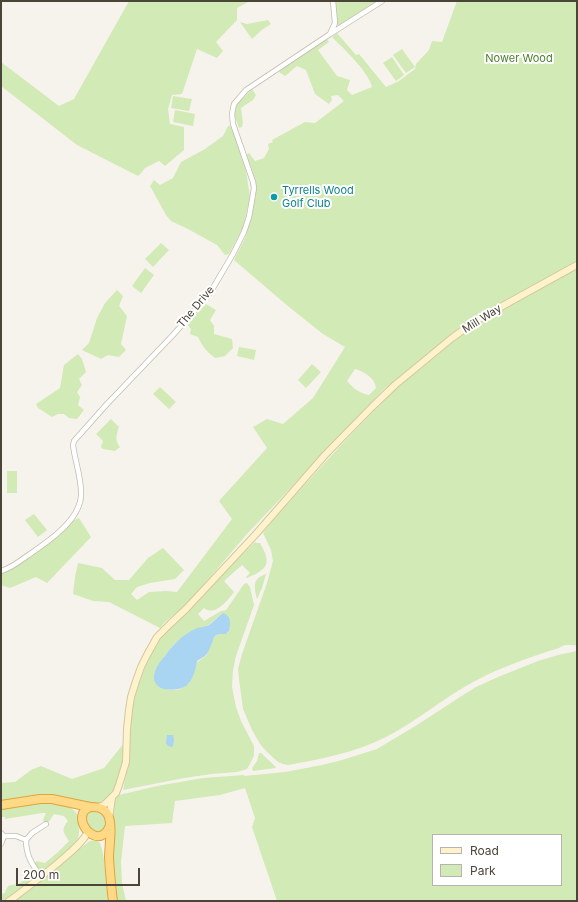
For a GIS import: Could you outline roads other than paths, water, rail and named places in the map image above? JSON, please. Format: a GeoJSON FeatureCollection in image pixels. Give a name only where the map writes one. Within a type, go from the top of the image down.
{"type":"FeatureCollection","features":[{"type":"Feature","properties":{"kind":"highway"},"geometry":{"type":"LineString","coordinates":[[1,805],[40,799],[52,799],[103,809],[107,813],[109,822],[110,879],[113,901]]}},
{"type":"Feature","properties":{"kind":"highway"},"geometry":{"type":"LineString","coordinates":[[69,803],[80,812],[84,826],[88,832],[101,836],[106,833],[109,822]]}},
{"type":"Feature","properties":{"kind":"highway"},"geometry":{"type":"LineString","coordinates":[[82,817],[83,812],[86,809],[94,807]]}},
{"type":"Feature","properties":{"kind":"highway"},"geometry":{"type":"LineString","coordinates":[[101,836],[104,840],[109,856]]}},
{"type":"Feature","properties":{"kind":"main road","name":"Mill Way"},"geometry":{"type":"LineString","coordinates":[[112,798],[116,793],[126,762],[129,710],[136,681],[147,655],[157,637],[186,609],[325,455],[395,385],[452,338],[477,320],[577,265]]}},
{"type":"Feature","properties":{"kind":"main road"},"geometry":{"type":"LineString","coordinates":[[94,807],[104,804],[112,798]]}},
{"type":"Feature","properties":{"kind":"main road"},"geometry":{"type":"LineString","coordinates":[[109,822],[112,798]]}},
{"type":"Feature","properties":{"kind":"main road"},"geometry":{"type":"LineString","coordinates":[[9,901],[41,877],[80,842],[88,832]]}},
{"type":"Feature","properties":{"kind":"street"},"geometry":{"type":"LineString","coordinates":[[330,34],[335,23],[332,1]]}},
{"type":"Feature","properties":{"kind":"street","name":"The Drive"},"geometry":{"type":"LineString","coordinates":[[1,571],[13,566],[61,532],[72,518],[81,498],[73,445],[74,441],[207,298],[242,238],[249,217],[254,188],[233,124],[232,114],[234,104],[246,90],[382,1]]}},
{"type":"Feature","properties":{"kind":"street"},"geometry":{"type":"LineString","coordinates":[[41,877],[28,856],[26,851],[26,840],[32,833],[46,824]]}},
{"type":"Feature","properties":{"kind":"street"},"geometry":{"type":"LineString","coordinates":[[1,844],[2,834],[16,836],[26,840]]}},
{"type":"Feature","properties":{"kind":"water"},"geometry":{"type":"Polygon","coordinates":[[[223,613],[228,616],[230,620],[229,631],[226,634],[218,634],[214,637],[204,657],[197,661],[194,675],[188,684],[182,688],[172,690],[157,686],[154,677],[155,671],[159,663],[172,647],[188,633],[197,628],[209,625],[223,613]]]}},
{"type":"Feature","properties":{"kind":"water"},"geometry":{"type":"Polygon","coordinates":[[[167,735],[173,735],[174,740],[172,747],[168,746],[166,743],[167,735]]]}},
{"type":"Feature","properties":{"kind":"place","name":"Tyrrells Wood Golf Club"},"geometry":{"type":"Point","coordinates":[274,197]}},
{"type":"Feature","properties":{"kind":"park label","name":"Nower Wood"},"geometry":{"type":"Point","coordinates":[519,59]}}]}
